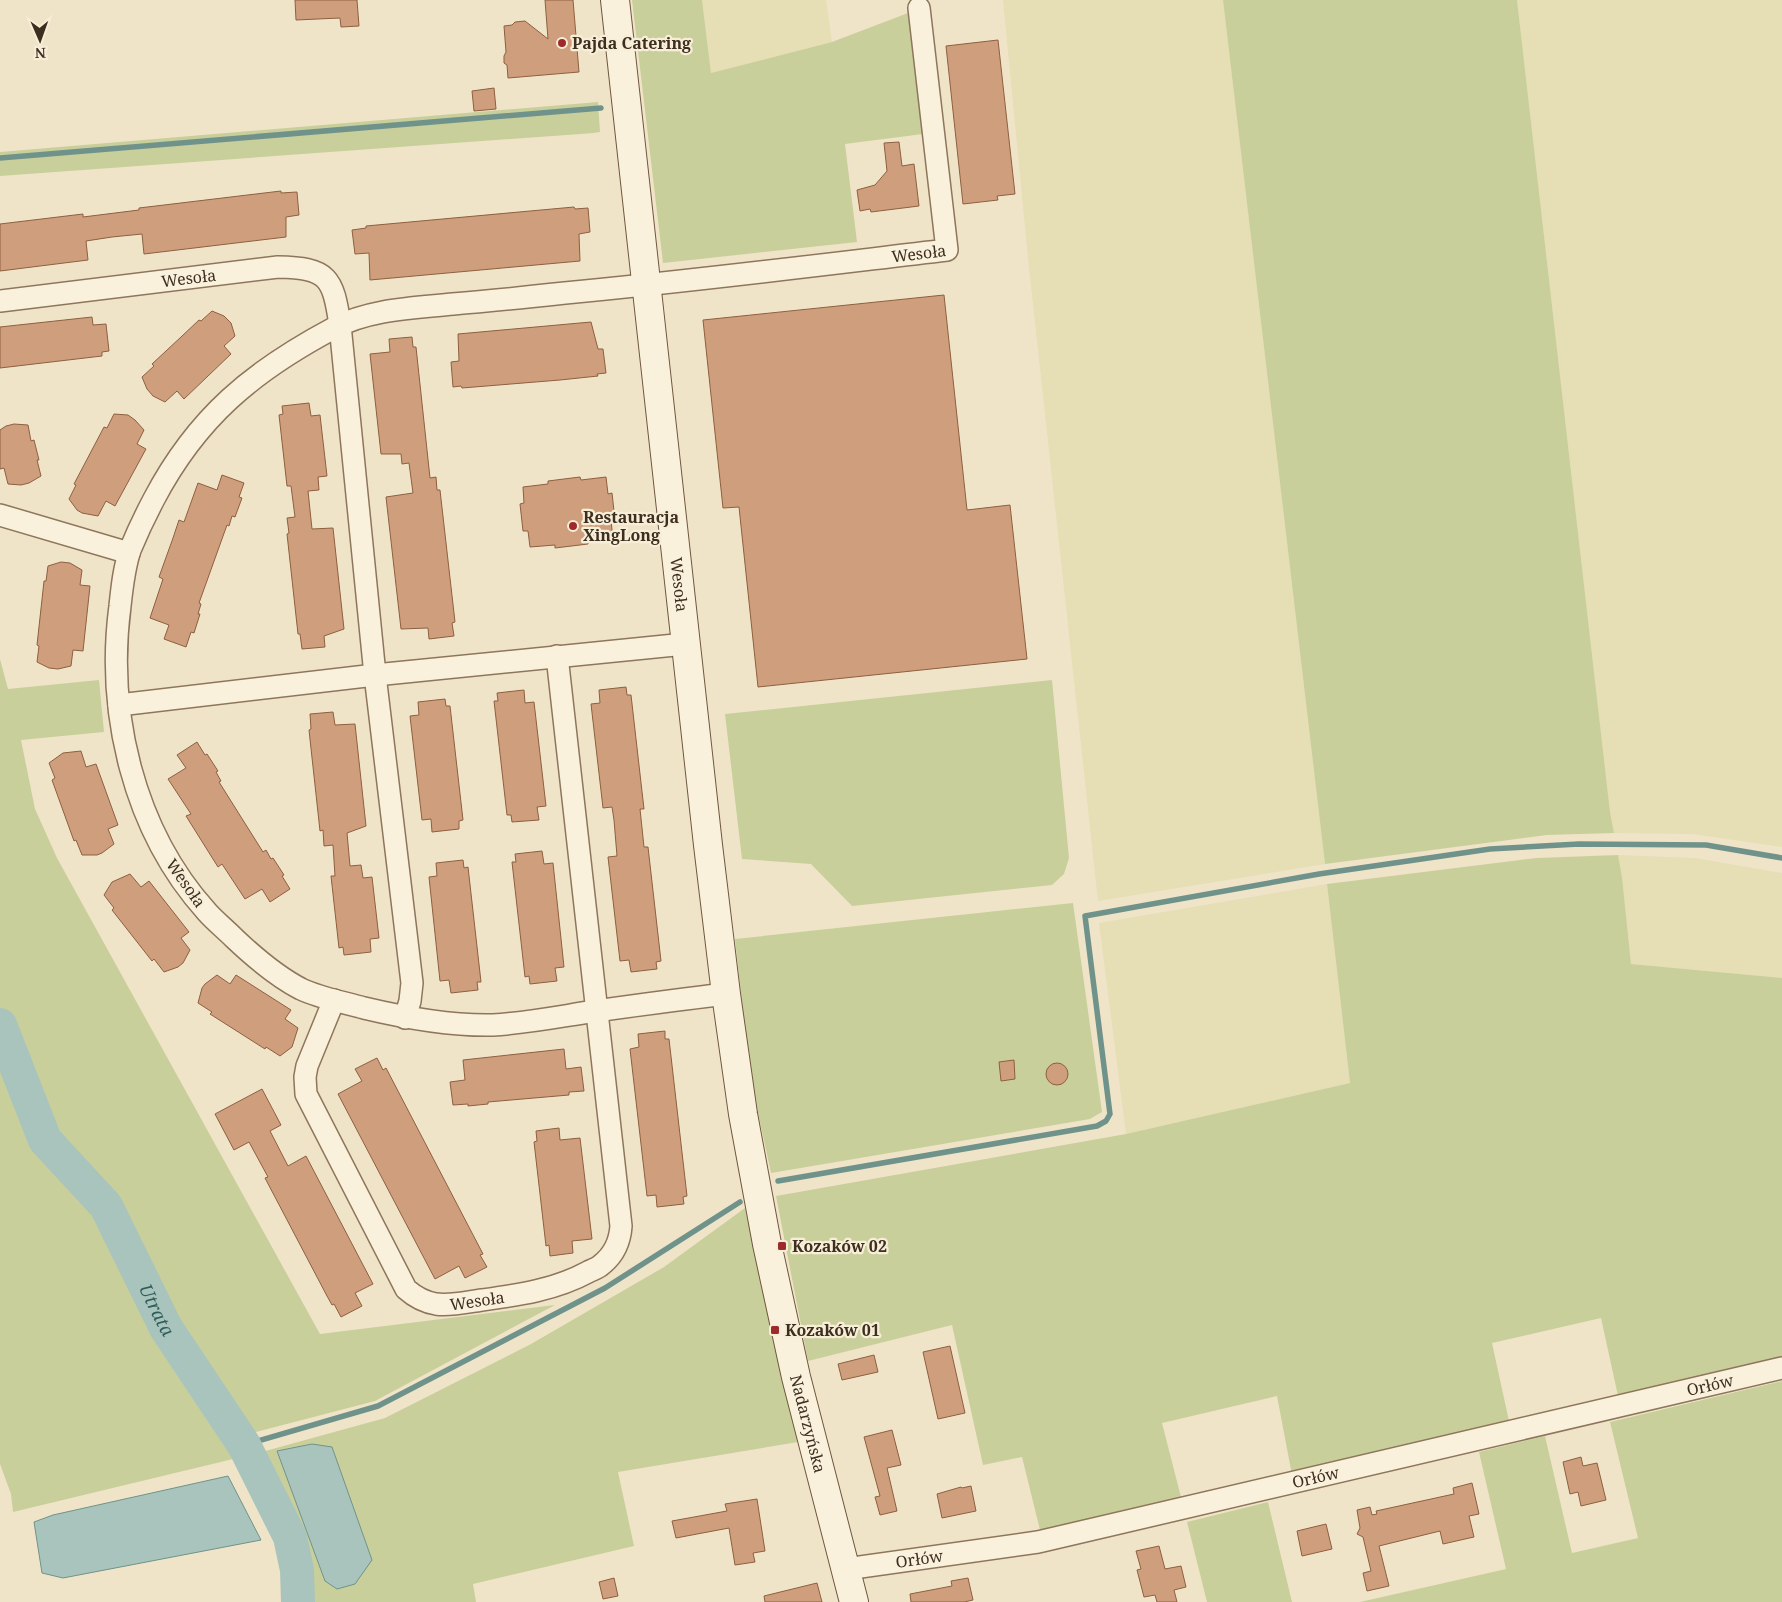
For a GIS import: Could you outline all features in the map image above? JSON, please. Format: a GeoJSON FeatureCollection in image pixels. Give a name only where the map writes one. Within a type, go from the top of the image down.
{"type":"FeatureCollection","features":[{"type":"Feature","properties":{"kind":"street","name":"Wesoła"},"geometry":{"type":"LineString","coordinates":[[615,0],[685,644],[726,994],[744,1114],[767,1244]]}},
{"type":"Feature","properties":{"kind":"street","name":"Wesoła"},"geometry":{"type":"LineString","coordinates":[[726,994],[526,1022],[490,1025],[455,1024],[405,1018],[334,1000],[302,989],[255,958],[206,911],[180,876],[153,832],[133,777],[123,740],[115,667],[116,636],[129,553],[175,461],[190,440],[216,411],[267,368],[340,325],[378,313],[647,285],[947,250],[919,8]]}},
{"type":"Feature","properties":{"kind":"street","name":"Wesoła"},"geometry":{"type":"LineString","coordinates":[[0,301],[278,267],[298,267],[310,270],[320,274],[330,284],[336,296],[340,325],[375,675],[412,983],[411,996],[405,1018]]}},
{"type":"Feature","properties":{"kind":"street"},"geometry":{"type":"LineString","coordinates":[[0,515],[129,553]]}},
{"type":"Feature","properties":{"kind":"street"},"geometry":{"type":"LineString","coordinates":[[119,705],[375,675],[685,644]]}},
{"type":"Feature","properties":{"kind":"street","name":"Wesoła"},"geometry":{"type":"LineString","coordinates":[[334,1000],[308,1066],[305,1077],[306,1094],[406,1288],[423,1301],[437,1304],[454,1304],[524,1294],[554,1287],[601,1265],[614,1251],[620,1238],[621,1226],[556,656]]}},
{"type":"Feature","properties":{"kind":"street","name":"Nadarzyńska"},"geometry":{"type":"LineString","coordinates":[[767,1244],[800,1395],[854,1602]]}},
{"type":"Feature","properties":{"kind":"street","name":"Orłów"},"geometry":{"type":"LineString","coordinates":[[846,1569],[1038,1542],[1782,1368]]}},
{"type":"Feature","properties":{"kind":"shaded area"},"geometry":{"type":"Polygon","coordinates":[[[702,0],[826,0],[832,42],[711,73],[702,0]]]}},
{"type":"Feature","properties":{"kind":"shaded area"},"geometry":{"type":"Polygon","coordinates":[[[1003,0],[1223,0],[1325,864],[1098,901],[1028,258],[1003,0]]]}},
{"type":"Feature","properties":{"kind":"shaded area"},"geometry":{"type":"Polygon","coordinates":[[[1517,0],[1782,0],[1782,847],[1692,834],[1614,833],[1610,813],[1517,0]]]}},
{"type":"Feature","properties":{"kind":"shaded area"},"geometry":{"type":"Polygon","coordinates":[[[1618,855],[1695,858],[1782,873],[1782,978],[1631,964],[1618,855]]]}},
{"type":"Feature","properties":{"kind":"shaded area"},"geometry":{"type":"Polygon","coordinates":[[[1327,884],[1350,1083],[1126,1134],[1099,923],[1327,884]]]}},
{"type":"Feature","properties":{"kind":"green space"},"geometry":{"type":"Polygon","coordinates":[[[632,0],[702,0],[711,73],[832,42],[908,13],[923,134],[845,144],[857,242],[663,263],[632,0]]]}},
{"type":"Feature","properties":{"kind":"green space"},"geometry":{"type":"Polygon","coordinates":[[[1223,0],[1517,0],[1610,812],[1614,833],[1547,835],[1325,864],[1223,0]]]}},
{"type":"Feature","properties":{"kind":"green space"},"geometry":{"type":"Polygon","coordinates":[[[598,102],[600,132],[594,133],[0,176],[0,152],[598,102]]]}},
{"type":"Feature","properties":{"kind":"green space"},"geometry":{"type":"Polygon","coordinates":[[[0,659],[8,689],[99,680],[104,732],[21,740],[35,809],[57,858],[320,1334],[555,1305],[375,1401],[248,1434],[258,1453],[13,1512],[11,1494],[0,1464],[0,659]]]}},
{"type":"Feature","properties":{"kind":"green space"},"geometry":{"type":"Polygon","coordinates":[[[1052,680],[1069,858],[1064,874],[1052,885],[852,906],[811,864],[742,859],[725,714],[1052,680]]]}},
{"type":"Feature","properties":{"kind":"green space"},"geometry":{"type":"Polygon","coordinates":[[[1618,855],[1631,964],[1782,978],[1782,1358],[1618,1396],[1601,1318],[1492,1343],[1509,1421],[1292,1475],[1277,1396],[1162,1423],[1182,1501],[1041,1534],[1022,1457],[983,1465],[952,1325],[808,1361],[776,1196],[1126,1134],[1350,1083],[1327,884],[1537,858],[1618,855]]]}},
{"type":"Feature","properties":{"kind":"green space"},"geometry":{"type":"Polygon","coordinates":[[[1073,903],[1102,1112],[1090,1119],[771,1173],[750,1076],[735,939],[1073,903]]]}},
{"type":"Feature","properties":{"kind":"green space"},"geometry":{"type":"Polygon","coordinates":[[[745,1208],[798,1442],[618,1472],[634,1546],[473,1584],[476,1602],[305,1602],[304,1549],[290,1510],[258,1453],[385,1418],[531,1344],[664,1267],[745,1208]]]}},
{"type":"Feature","properties":{"kind":"green space"},"geometry":{"type":"Polygon","coordinates":[[[1782,1381],[1782,1602],[1360,1602],[1506,1569],[1479,1452],[1545,1436],[1572,1553],[1638,1538],[1610,1422],[1782,1381]]]}},
{"type":"Feature","properties":{"kind":"green space"},"geometry":{"type":"Polygon","coordinates":[[[1268,1502],[1292,1602],[1207,1602],[1187,1522],[1268,1502]]]}},
{"type":"Feature","properties":{"kind":"water"},"geometry":{"type":"Polygon","coordinates":[[[312,1444],[332,1447],[372,1560],[355,1584],[337,1589],[325,1581],[277,1451],[312,1444]]]}},
{"type":"Feature","properties":{"kind":"water"},"geometry":{"type":"Polygon","coordinates":[[[228,1476],[261,1540],[63,1578],[42,1573],[34,1522],[53,1515],[228,1476]]]}},
{"type":"Feature","properties":{"kind":"building"},"geometry":{"type":"Polygon","coordinates":[[[295,0],[357,0],[359,26],[341,27],[340,18],[296,20],[295,0]]]}},
{"type":"Feature","properties":{"kind":"building"},"geometry":{"type":"Polygon","coordinates":[[[545,0],[573,0],[579,72],[508,78],[507,65],[504,63],[506,52],[504,26],[525,21],[548,39],[545,0]]]}},
{"type":"Feature","properties":{"kind":"building"},"geometry":{"type":"Polygon","coordinates":[[[998,40],[1015,194],[997,196],[998,200],[963,204],[946,46],[998,40]]]}},
{"type":"Feature","properties":{"kind":"building"},"geometry":{"type":"Polygon","coordinates":[[[494,88],[496,109],[474,111],[472,91],[494,88]]]}},
{"type":"Feature","properties":{"kind":"building"},"geometry":{"type":"Polygon","coordinates":[[[899,142],[902,166],[914,164],[919,206],[871,212],[870,209],[860,211],[857,190],[875,185],[887,171],[884,143],[899,142]]]}},
{"type":"Feature","properties":{"kind":"building"},"geometry":{"type":"Polygon","coordinates":[[[281,191],[281,193],[297,192],[299,215],[286,217],[286,237],[144,254],[142,234],[112,237],[86,241],[88,260],[0,271],[0,224],[83,214],[83,217],[139,210],[139,208],[281,191]]]}},
{"type":"Feature","properties":{"kind":"building"},"geometry":{"type":"Polygon","coordinates":[[[574,207],[575,209],[588,208],[590,232],[579,234],[580,261],[370,280],[369,253],[355,254],[352,230],[366,228],[366,226],[574,207]]]}},
{"type":"Feature","properties":{"kind":"building"},"geometry":{"type":"Polygon","coordinates":[[[944,295],[967,510],[1010,505],[1027,659],[758,687],[739,507],[723,508],[703,320],[944,295]]]}},
{"type":"Feature","properties":{"kind":"building"},"geometry":{"type":"Polygon","coordinates":[[[212,311],[224,316],[231,323],[235,336],[224,346],[231,354],[184,399],[177,391],[165,402],[153,396],[147,389],[142,377],[154,366],[152,364],[199,320],[201,321],[212,311]]]}},
{"type":"Feature","properties":{"kind":"building"},"geometry":{"type":"Polygon","coordinates":[[[92,317],[93,325],[106,324],[109,351],[102,352],[102,356],[0,368],[0,327],[92,317]]]}},
{"type":"Feature","properties":{"kind":"building"},"geometry":{"type":"Polygon","coordinates":[[[591,322],[598,349],[603,349],[606,373],[597,374],[598,376],[560,380],[462,388],[461,386],[453,387],[451,362],[459,361],[458,334],[591,322]]]}},
{"type":"Feature","properties":{"kind":"building"},"geometry":{"type":"Polygon","coordinates":[[[412,337],[413,347],[416,347],[430,478],[436,477],[437,490],[440,490],[455,622],[452,623],[454,636],[429,639],[428,628],[401,629],[386,497],[413,493],[409,463],[402,464],[401,454],[381,454],[370,354],[390,352],[389,339],[412,337]]]}},
{"type":"Feature","properties":{"kind":"building"},"geometry":{"type":"Polygon","coordinates":[[[309,403],[311,416],[320,415],[327,476],[318,477],[319,490],[308,491],[312,529],[333,528],[344,629],[324,636],[325,647],[302,649],[300,634],[298,634],[287,534],[289,533],[287,518],[295,517],[291,486],[287,486],[279,415],[283,414],[282,406],[309,403]]]}},
{"type":"Feature","properties":{"kind":"building"},"geometry":{"type":"Polygon","coordinates":[[[114,414],[128,415],[135,420],[144,430],[137,444],[146,449],[115,506],[106,501],[98,516],[82,513],[77,510],[69,499],[76,485],[74,484],[104,427],[107,428],[114,414]]]}},
{"type":"Feature","properties":{"kind":"building"},"geometry":{"type":"Polygon","coordinates":[[[14,424],[28,425],[31,441],[34,440],[41,476],[21,485],[8,484],[4,468],[0,469],[0,430],[14,424]]]}},
{"type":"Feature","properties":{"kind":"building"},"geometry":{"type":"Polygon","coordinates":[[[222,475],[244,483],[239,497],[242,498],[235,517],[232,516],[229,526],[227,525],[199,603],[201,604],[198,614],[200,614],[194,633],[191,632],[186,647],[164,639],[169,625],[150,618],[163,579],[159,577],[179,520],[184,522],[198,483],[217,490],[222,475]]]}},
{"type":"Feature","properties":{"kind":"building"},"geometry":{"type":"Polygon","coordinates":[[[580,477],[581,480],[606,477],[608,494],[612,493],[615,520],[611,521],[613,538],[588,541],[588,544],[555,548],[555,545],[530,547],[528,531],[523,531],[520,504],[524,503],[523,487],[548,484],[548,481],[580,477]]]}},
{"type":"Feature","properties":{"kind":"building"},"geometry":{"type":"Polygon","coordinates":[[[61,562],[70,563],[82,570],[80,585],[90,586],[83,651],[73,650],[71,666],[58,669],[49,668],[37,662],[39,646],[37,645],[44,581],[46,581],[48,566],[61,562]]]}},
{"type":"Feature","properties":{"kind":"building"},"geometry":{"type":"Polygon","coordinates":[[[626,687],[627,695],[631,695],[644,809],[640,809],[644,847],[648,847],[661,961],[656,962],[657,969],[631,972],[629,960],[620,961],[608,857],[617,856],[614,820],[612,807],[603,808],[591,704],[600,703],[599,690],[626,687]]]}},
{"type":"Feature","properties":{"kind":"building"},"geometry":{"type":"Polygon","coordinates":[[[524,690],[525,703],[534,702],[546,806],[537,807],[539,820],[512,822],[511,815],[507,815],[494,701],[498,701],[497,693],[524,690]]]}},
{"type":"Feature","properties":{"kind":"building"},"geometry":{"type":"Polygon","coordinates":[[[445,699],[446,706],[450,706],[463,820],[459,821],[459,829],[432,832],[431,819],[422,820],[410,716],[419,715],[418,702],[445,699]]]}},
{"type":"Feature","properties":{"kind":"building"},"geometry":{"type":"Polygon","coordinates":[[[333,712],[335,725],[355,724],[366,826],[347,833],[350,866],[361,865],[363,878],[372,877],[379,938],[370,939],[371,952],[344,955],[343,947],[339,948],[331,876],[335,876],[333,845],[324,846],[323,830],[320,831],[309,730],[311,729],[310,714],[333,712]]]}},
{"type":"Feature","properties":{"kind":"building"},"geometry":{"type":"Polygon","coordinates":[[[197,742],[218,771],[216,772],[221,781],[219,782],[263,852],[266,850],[284,875],[282,876],[290,889],[270,902],[262,889],[245,899],[222,864],[218,867],[186,816],[191,814],[168,779],[186,768],[177,755],[197,742]]]}},
{"type":"Feature","properties":{"kind":"building"},"geometry":{"type":"Polygon","coordinates":[[[81,751],[86,767],[96,764],[118,825],[108,829],[114,844],[97,855],[82,855],[76,840],[74,841],[52,780],[55,778],[49,763],[63,753],[81,751]]]}},
{"type":"Feature","properties":{"kind":"building"},"geometry":{"type":"Polygon","coordinates":[[[542,851],[544,864],[553,863],[564,967],[555,968],[557,981],[530,984],[529,976],[525,977],[512,862],[516,862],[515,854],[542,851]]]}},
{"type":"Feature","properties":{"kind":"building"},"geometry":{"type":"Polygon","coordinates":[[[463,860],[464,868],[468,867],[481,982],[477,982],[478,990],[451,993],[449,980],[440,981],[429,877],[437,876],[436,863],[463,860]]]}},
{"type":"Feature","properties":{"kind":"building"},"geometry":{"type":"Polygon","coordinates":[[[130,874],[141,887],[149,881],[189,932],[181,938],[190,950],[183,963],[178,967],[164,972],[154,959],[152,961],[112,910],[114,908],[104,895],[112,882],[130,874]]]}},
{"type":"Feature","properties":{"kind":"building"},"geometry":{"type":"Polygon","coordinates":[[[217,975],[230,984],[236,975],[291,1010],[285,1019],[298,1028],[292,1047],[280,1056],[266,1047],[265,1049],[210,1014],[212,1012],[198,1003],[202,988],[217,975]]]}},
{"type":"Feature","properties":{"kind":"building"},"geometry":{"type":"Polygon","coordinates":[[[665,1031],[665,1039],[669,1039],[687,1196],[683,1197],[684,1204],[657,1207],[656,1195],[647,1196],[630,1049],[639,1047],[638,1034],[665,1031]]]}},
{"type":"Feature","properties":{"kind":"building"},"geometry":{"type":"Polygon","coordinates":[[[564,1049],[566,1069],[581,1067],[584,1091],[569,1092],[569,1095],[488,1102],[488,1104],[453,1105],[450,1082],[465,1080],[463,1060],[564,1049]]]}},
{"type":"Feature","properties":{"kind":"building"},"geometry":{"type":"Polygon","coordinates":[[[377,1058],[383,1070],[386,1068],[483,1254],[480,1255],[487,1267],[465,1278],[459,1266],[435,1279],[338,1094],[362,1081],[355,1069],[377,1058]]]}},
{"type":"Feature","properties":{"kind":"building"},"geometry":{"type":"Polygon","coordinates":[[[1014,1060],[1015,1079],[1001,1081],[999,1062],[1014,1060]]]}},
{"type":"Feature","properties":{"kind":"building"},"geometry":{"type":"Polygon","coordinates":[[[1057,1063],[1065,1066],[1068,1074],[1065,1082],[1057,1085],[1049,1082],[1046,1074],[1049,1066],[1057,1063]]]}},
{"type":"Feature","properties":{"kind":"building"},"geometry":{"type":"Polygon","coordinates":[[[262,1089],[281,1125],[270,1131],[288,1166],[306,1156],[373,1284],[355,1293],[362,1306],[341,1317],[327,1296],[265,1178],[268,1177],[249,1142],[234,1150],[215,1114],[262,1089]]]}},
{"type":"Feature","properties":{"kind":"building"},"geometry":{"type":"Polygon","coordinates":[[[559,1128],[560,1140],[580,1138],[592,1239],[572,1241],[573,1253],[550,1256],[549,1245],[546,1246],[534,1142],[537,1141],[536,1131],[559,1128]]]}},
{"type":"Feature","properties":{"kind":"building"},"geometry":{"type":"Polygon","coordinates":[[[950,1346],[965,1413],[938,1419],[923,1352],[950,1346]]]}},
{"type":"Feature","properties":{"kind":"building"},"geometry":{"type":"Polygon","coordinates":[[[874,1355],[878,1372],[842,1380],[838,1364],[874,1355]]]}},
{"type":"Feature","properties":{"kind":"building"},"geometry":{"type":"Polygon","coordinates":[[[892,1430],[901,1465],[887,1468],[897,1511],[880,1515],[875,1497],[880,1496],[864,1437],[892,1430]]]}},
{"type":"Feature","properties":{"kind":"building"},"geometry":{"type":"Polygon","coordinates":[[[1581,1457],[1583,1466],[1597,1463],[1606,1500],[1581,1506],[1578,1492],[1570,1494],[1563,1462],[1581,1457]]]}},
{"type":"Feature","properties":{"kind":"building"},"geometry":{"type":"Polygon","coordinates":[[[1472,1483],[1479,1514],[1469,1516],[1474,1537],[1443,1544],[1440,1531],[1379,1546],[1389,1586],[1367,1591],[1363,1573],[1371,1571],[1363,1537],[1357,1534],[1360,1528],[1357,1510],[1370,1507],[1372,1515],[1377,1514],[1376,1511],[1454,1494],[1453,1488],[1472,1483]]]}},
{"type":"Feature","properties":{"kind":"building"},"geometry":{"type":"Polygon","coordinates":[[[971,1486],[976,1511],[942,1518],[937,1494],[971,1486]]]}},
{"type":"Feature","properties":{"kind":"building"},"geometry":{"type":"Polygon","coordinates":[[[757,1499],[765,1551],[753,1553],[755,1562],[735,1565],[729,1528],[676,1538],[672,1521],[727,1511],[725,1504],[757,1499]]]}},
{"type":"Feature","properties":{"kind":"building"},"geometry":{"type":"Polygon","coordinates":[[[1326,1524],[1332,1549],[1302,1556],[1297,1531],[1326,1524]]]}},
{"type":"Feature","properties":{"kind":"building"},"geometry":{"type":"Polygon","coordinates":[[[1159,1546],[1165,1569],[1181,1566],[1186,1587],[1174,1590],[1177,1602],[1157,1602],[1155,1595],[1144,1597],[1137,1570],[1141,1569],[1136,1551],[1159,1546]]]}},
{"type":"Feature","properties":{"kind":"building"},"geometry":{"type":"Polygon","coordinates":[[[614,1578],[618,1596],[603,1599],[599,1582],[614,1578]]]}},
{"type":"Feature","properties":{"kind":"building"},"geometry":{"type":"Polygon","coordinates":[[[968,1578],[973,1600],[964,1602],[911,1602],[910,1594],[952,1586],[951,1581],[968,1578]]]}},
{"type":"Feature","properties":{"kind":"building"},"geometry":{"type":"Polygon","coordinates":[[[817,1583],[822,1602],[765,1602],[764,1596],[817,1583]]]}},
{"type":"Feature","properties":{"kind":"waterway"},"geometry":{"type":"LineString","coordinates":[[0,158],[601,108]]}},
{"type":"Feature","properties":{"kind":"waterway"},"geometry":{"type":"LineString","coordinates":[[778,1181],[1097,1126],[1106,1121],[1110,1114],[1085,916],[1319,874],[1490,849],[1579,844],[1706,845],[1782,858]]}},
{"type":"Feature","properties":{"kind":"waterway","name":"Utrata"},"geometry":{"type":"LineString","coordinates":[[0,1025],[45,1140],[106,1206],[166,1328],[244,1445],[290,1537],[297,1570],[298,1602]]}},
{"type":"Feature","properties":{"kind":"waterway"},"geometry":{"type":"LineString","coordinates":[[244,1445],[378,1406],[605,1288],[740,1202]]}},
{"type":"Feature","properties":{"kind":"place","name":"Pajda Catering"},"geometry":{"type":"Point","coordinates":[562,43]}},
{"type":"Feature","properties":{"kind":"place","name":"Restauracja XingLong"},"geometry":{"type":"Point","coordinates":[573,526]}},
{"type":"Feature","properties":{"kind":"place","name":"Kozaków 02"},"geometry":{"type":"Point","coordinates":[782,1246]}},
{"type":"Feature","properties":{"kind":"place","name":"Kozaków 01"},"geometry":{"type":"Point","coordinates":[775,1330]}}]}
